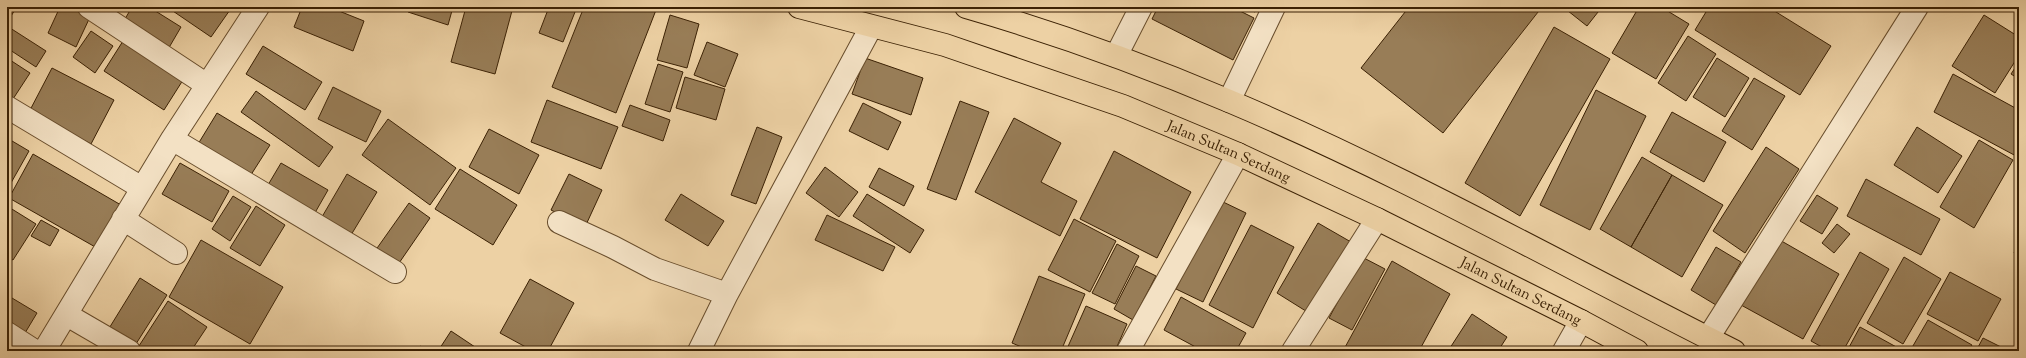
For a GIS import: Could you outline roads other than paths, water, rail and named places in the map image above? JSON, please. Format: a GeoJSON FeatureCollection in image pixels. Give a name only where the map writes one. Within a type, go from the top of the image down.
{"type":"FeatureCollection","features":[{"type":"Feature","properties":{"kind":"highway","name":"Jalan Sultan Serdang"},"geometry":{"type":"LineString","coordinates":[[799,7],[871,27],[945,45],[1078,89],[1238,154],[1377,219],[1581,321],[1637,351]]}},
{"type":"Feature","properties":{"kind":"highway"},"geometry":{"type":"LineString","coordinates":[[966,7],[1116,56],[1229,101],[1320,141],[1496,228],[1734,351]]}},
{"type":"Feature","properties":{"kind":"street"},"geometry":{"type":"LineString","coordinates":[[89,7],[207,85]]}},
{"type":"Feature","properties":{"kind":"street"},"geometry":{"type":"LineString","coordinates":[[44,351],[172,139],[258,7]]}},
{"type":"Feature","properties":{"kind":"street"},"geometry":{"type":"LineString","coordinates":[[1116,56],[1141,7]]}},
{"type":"Feature","properties":{"kind":"street"},"geometry":{"type":"LineString","coordinates":[[1229,101],[1274,7]]}},
{"type":"Feature","properties":{"kind":"street"},"geometry":{"type":"LineString","coordinates":[[1708,338],[1917,7]]}},
{"type":"Feature","properties":{"kind":"street"},"geometry":{"type":"LineString","coordinates":[[699,351],[727,294],[871,27]]}},
{"type":"Feature","properties":{"kind":"street"},"geometry":{"type":"LineString","coordinates":[[7,107],[142,188]]}},
{"type":"Feature","properties":{"kind":"street"},"geometry":{"type":"LineString","coordinates":[[172,139],[395,272]]}},
{"type":"Feature","properties":{"kind":"street"},"geometry":{"type":"LineString","coordinates":[[1128,351],[1238,154]]}},
{"type":"Feature","properties":{"kind":"street"},"geometry":{"type":"LineString","coordinates":[[1293,351],[1377,219]]}},
{"type":"Feature","properties":{"kind":"street"},"geometry":{"type":"LineString","coordinates":[[123,220],[176,253]]}},
{"type":"Feature","properties":{"kind":"street"},"geometry":{"type":"LineString","coordinates":[[559,222],[613,247],[655,269],[727,294]]}},
{"type":"Feature","properties":{"kind":"street"},"geometry":{"type":"LineString","coordinates":[[67,315],[129,351]]}},
{"type":"Feature","properties":{"kind":"street"},"geometry":{"type":"LineString","coordinates":[[1564,351],[1581,321]]}},
{"type":"Feature","properties":{"kind":"street"},"geometry":{"type":"LineString","coordinates":[[7,333],[35,351]]}}]}
